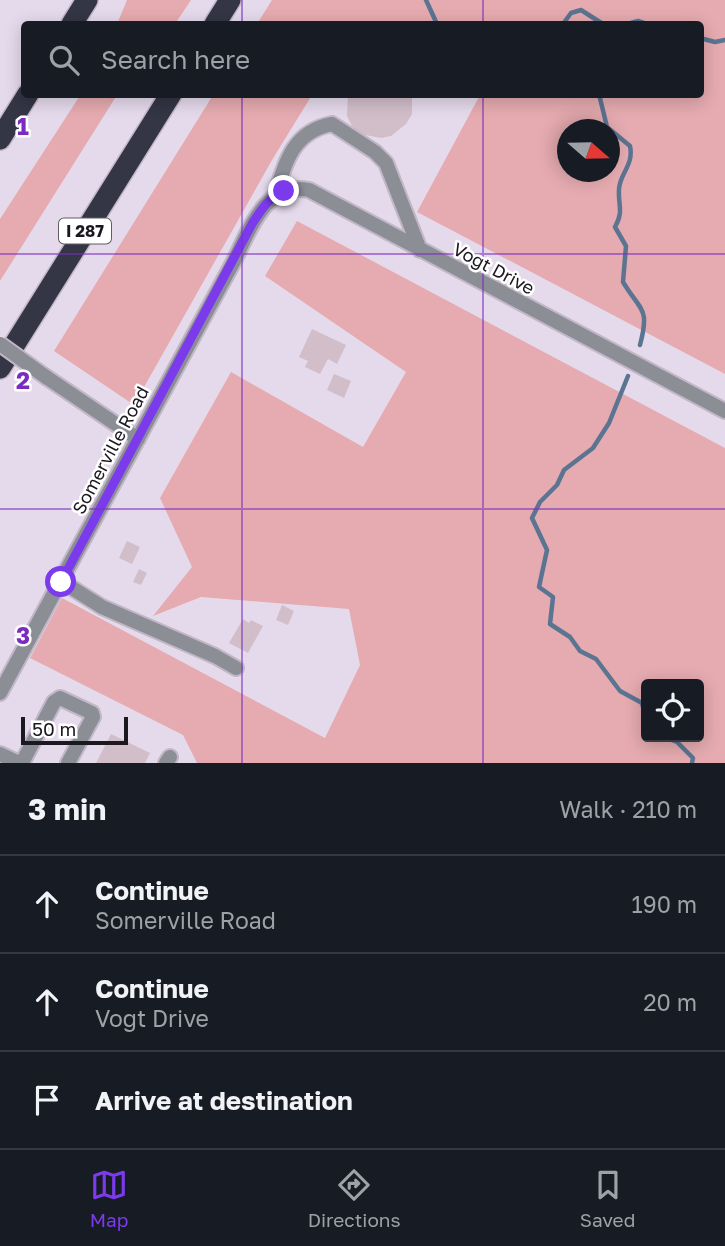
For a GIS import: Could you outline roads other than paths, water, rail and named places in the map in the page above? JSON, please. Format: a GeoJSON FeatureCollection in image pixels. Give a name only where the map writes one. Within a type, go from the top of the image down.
{"type":"FeatureCollection","features":[{"type":"Feature","properties":{"kind":"highway"},"geometry":{"type":"LineString","coordinates":[[74,21],[87,0]]}},
{"type":"Feature","properties":{"kind":"highway"},"geometry":{"type":"LineString","coordinates":[[217,21],[230,0]]}},
{"type":"Feature","properties":{"kind":"highway"},"geometry":{"type":"LineString","coordinates":[[0,139],[26,98]]}},
{"type":"Feature","properties":{"kind":"highway","name":"I 287"},"geometry":{"type":"LineString","coordinates":[[0,368],[169,98]]}},
{"type":"Feature","properties":{"kind":"street"},"geometry":{"type":"LineString","coordinates":[[276,194],[288,159],[299,139],[318,127],[332,124],[375,152],[386,163],[420,250]]}},
{"type":"Feature","properties":{"kind":"street","name":"Vogt Drive"},"geometry":{"type":"LineString","coordinates":[[276,194],[298,188],[309,190],[725,411]]}},
{"type":"Feature","properties":{"kind":"street","name":"Somerville Road"},"geometry":{"type":"LineString","coordinates":[[0,693],[252,224],[276,194]]}},
{"type":"Feature","properties":{"kind":"street"},"geometry":{"type":"LineString","coordinates":[[0,344],[138,439]]}},
{"type":"Feature","properties":{"kind":"street"},"geometry":{"type":"LineString","coordinates":[[61,582],[102,607],[215,656],[236,668]]}},
{"type":"Feature","properties":{"kind":"street"},"geometry":{"type":"LineString","coordinates":[[0,754],[20,763],[54,702],[60,698],[92,713],[93,716],[68,763]]}},
{"type":"Feature","properties":{"kind":"waterway"},"geometry":{"type":"LineString","coordinates":[[426,0],[436,21]]}},
{"type":"Feature","properties":{"kind":"waterway"},"geometry":{"type":"LineString","coordinates":[[565,21],[571,13],[581,10],[598,21]]}},
{"type":"Feature","properties":{"kind":"waterway"},"geometry":{"type":"LineString","coordinates":[[704,39],[715,42],[725,40]]}},
{"type":"Feature","properties":{"kind":"waterway"},"geometry":{"type":"LineString","coordinates":[[600,98],[607,127],[630,146],[629,164],[620,183],[620,212],[615,227],[626,246],[623,282],[644,316],[640,345]]}},
{"type":"Feature","properties":{"kind":"waterway"},"geometry":{"type":"LineString","coordinates":[[628,376],[609,423],[593,448],[564,470],[557,485],[540,502],[532,518],[547,550],[539,587],[553,597],[550,624],[570,637],[580,651],[596,659],[620,691],[641,702]]}},
{"type":"Feature","properties":{"kind":"waterway"},"geometry":{"type":"LineString","coordinates":[[677,742],[693,758],[692,763]]}}]}
